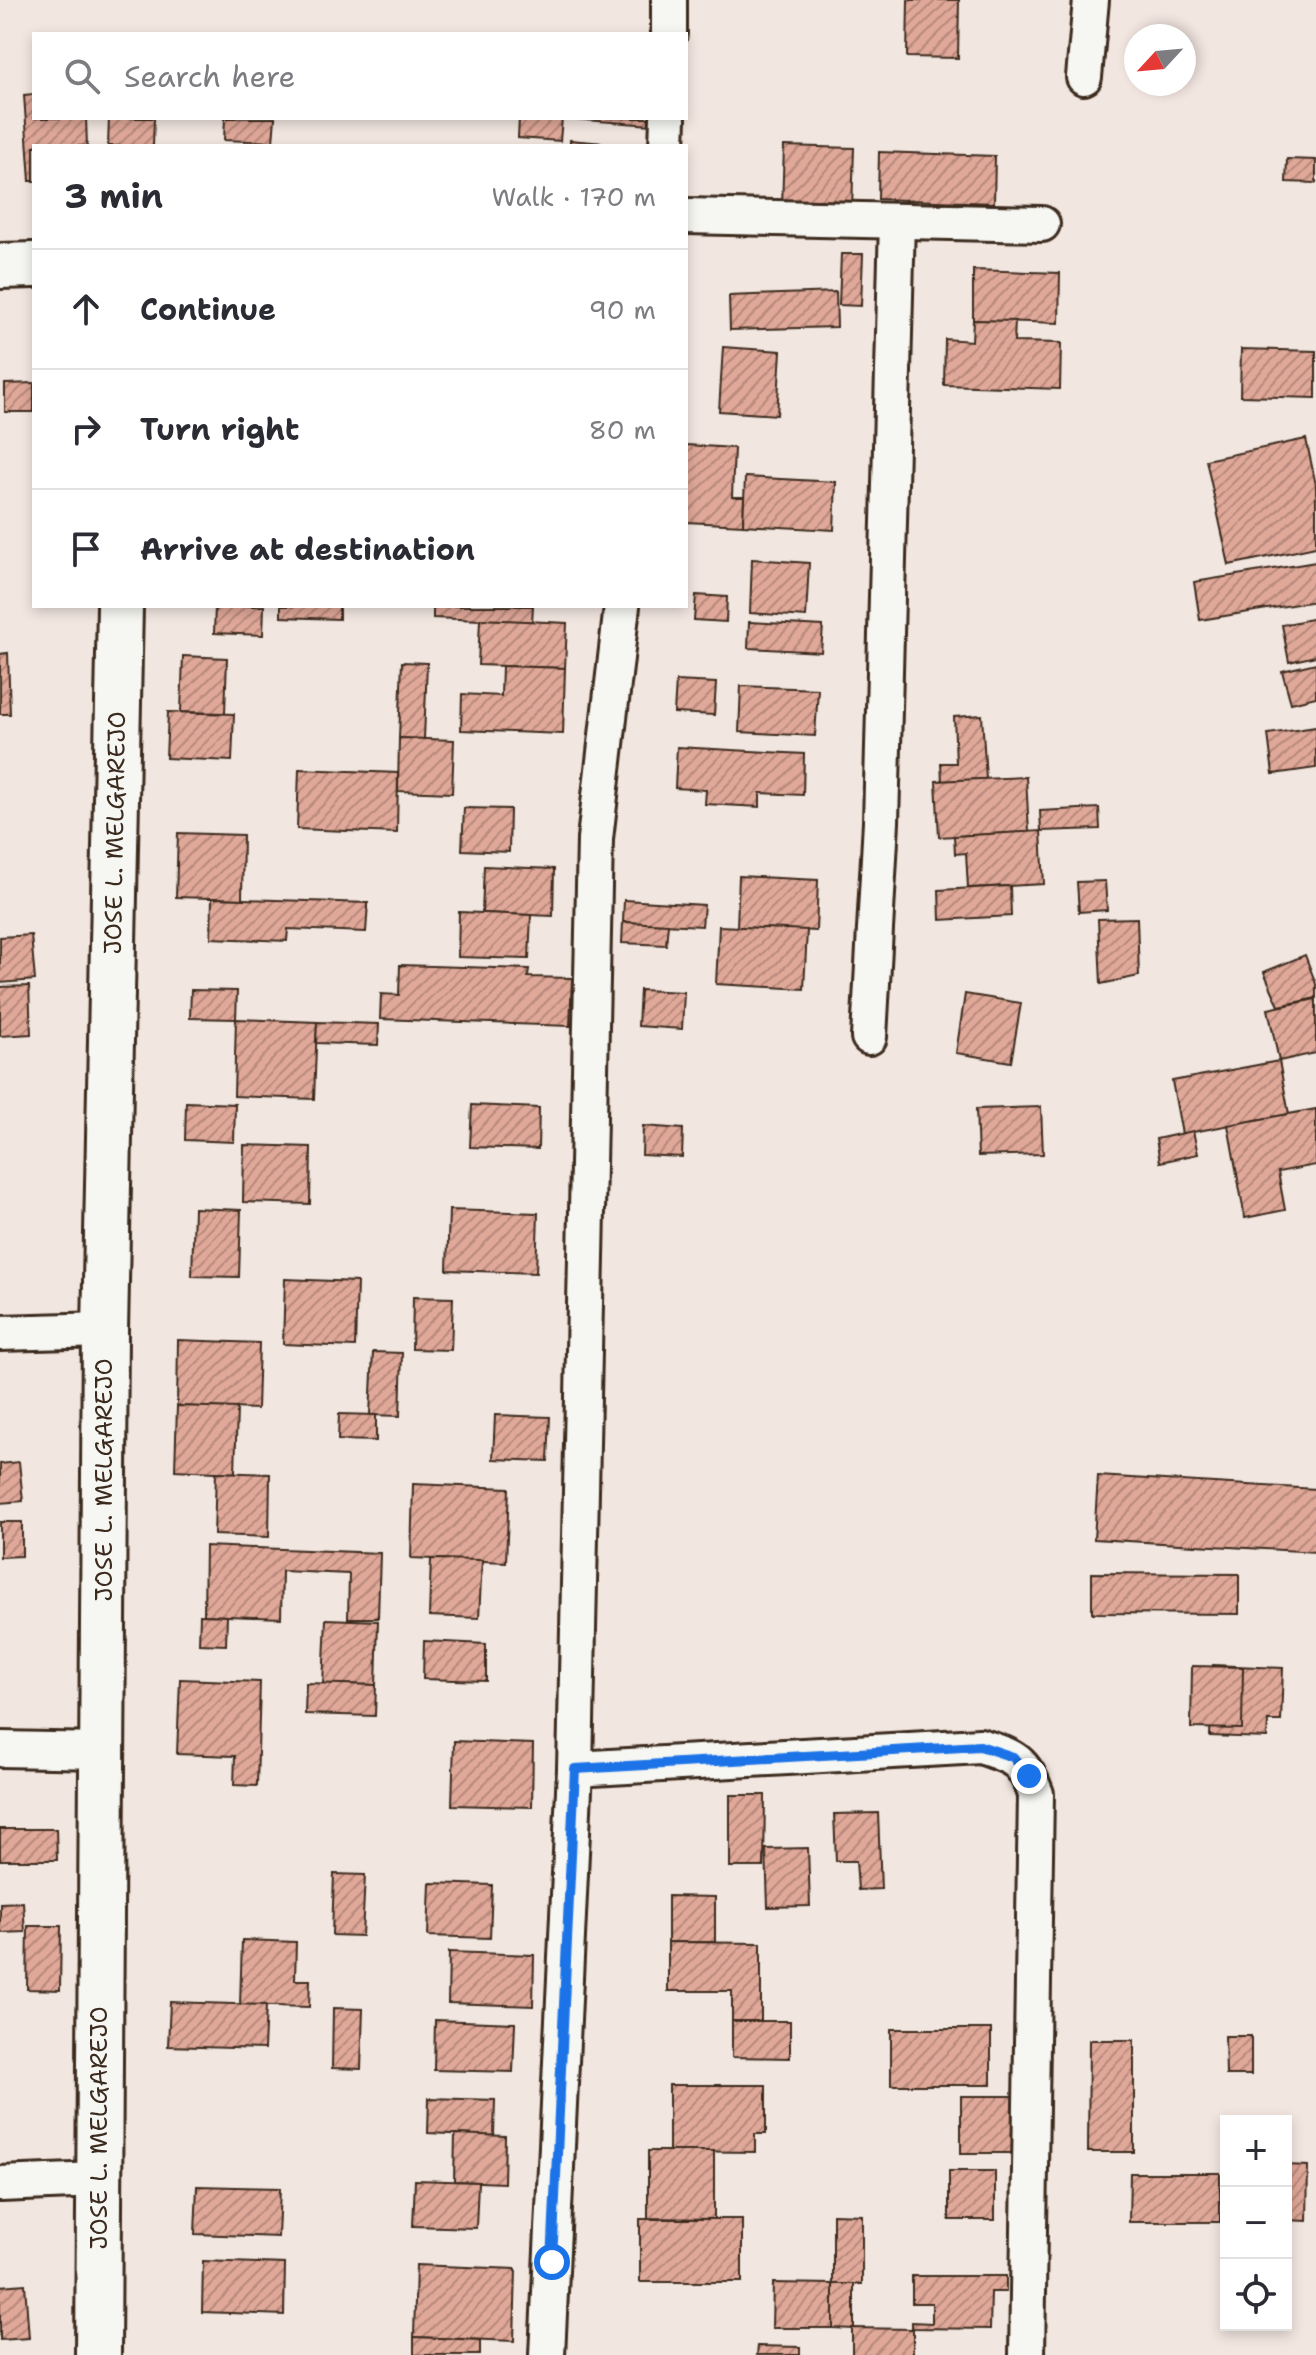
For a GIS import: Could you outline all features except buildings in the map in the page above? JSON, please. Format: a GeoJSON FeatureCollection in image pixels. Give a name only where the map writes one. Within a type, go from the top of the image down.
{"type":"FeatureCollection","features":[{"type":"Feature","properties":{"kind":"street"},"geometry":{"type":"LineString","coordinates":[[669,0],[669,32]]}},
{"type":"Feature","properties":{"kind":"street"},"geometry":{"type":"LineString","coordinates":[[1084,77],[1091,0]]}},
{"type":"Feature","properties":{"kind":"street"},"geometry":{"type":"LineString","coordinates":[[667,144],[668,120]]}},
{"type":"Feature","properties":{"kind":"street"},"geometry":{"type":"LineString","coordinates":[[688,216],[1042,224]]}},
{"type":"Feature","properties":{"kind":"street"},"geometry":{"type":"LineString","coordinates":[[869,1037],[881,822],[897,221]]}},
{"type":"Feature","properties":{"kind":"street"},"geometry":{"type":"LineString","coordinates":[[0,266],[32,265]]}},
{"type":"Feature","properties":{"kind":"street","name":"JOSE L. MELGAREJO"},"geometry":{"type":"LineString","coordinates":[[98,2355],[105,1330],[120,608]]}},
{"type":"Feature","properties":{"kind":"street"},"geometry":{"type":"LineString","coordinates":[[547,2355],[575,1769],[595,839],[622,608]]}},
{"type":"Feature","properties":{"kind":"street"},"geometry":{"type":"LineString","coordinates":[[0,1333],[105,1330]]}},
{"type":"Feature","properties":{"kind":"street"},"geometry":{"type":"LineString","coordinates":[[575,1769],[980,1746],[1013,1757],[1029,1776],[1036,1794],[1027,2355]]}},
{"type":"Feature","properties":{"kind":"street"},"geometry":{"type":"LineString","coordinates":[[0,1749],[103,1751]]}},
{"type":"Feature","properties":{"kind":"street"},"geometry":{"type":"LineString","coordinates":[[0,2184],[98,2180]]}},
{"type":"Feature","properties":{"kind":"route"},"geometry":{"type":"LineString","coordinates":[[552,2262],[575,1769],[980,1746],[1013,1757],[1029,1776]]}}]}
